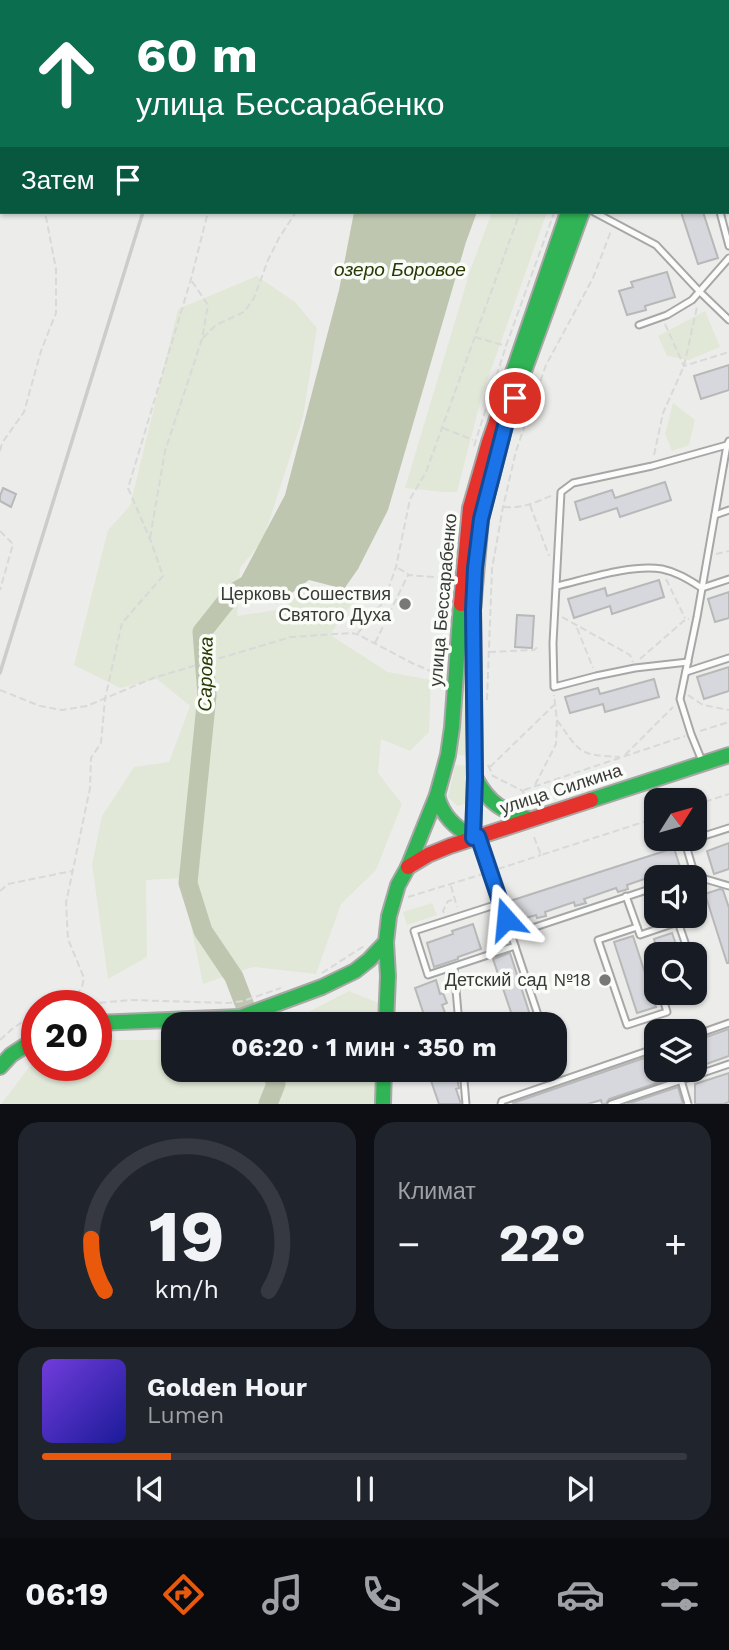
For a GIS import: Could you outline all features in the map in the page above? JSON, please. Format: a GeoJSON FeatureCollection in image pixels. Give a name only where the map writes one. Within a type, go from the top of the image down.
{"type":"FeatureCollection","features":[{"type":"Feature","properties":{"kind":"main road","name":"улица Бессарабенко"},"geometry":{"type":"LineString","coordinates":[[386,1012],[388,976],[379,941],[398,886],[437,795],[448,755],[470,508],[518,353],[567,214]]}},
{"type":"Feature","properties":{"kind":"main road","name":"улица Бессарабенко"},"geometry":{"type":"LineString","coordinates":[[475,837],[473,610],[481,519],[507,418],[518,353],[581,214]]}},
{"type":"Feature","properties":{"kind":"main road","name":"улица Силкина"},"geometry":{"type":"LineString","coordinates":[[408,867],[428,855],[475,837],[729,755]]}},
{"type":"Feature","properties":{"kind":"main road"},"geometry":{"type":"LineString","coordinates":[[475,778],[494,806],[531,819]]}},
{"type":"Feature","properties":{"kind":"main road"},"geometry":{"type":"LineString","coordinates":[[437,795],[439,806],[452,824],[475,837]]}},
{"type":"Feature","properties":{"kind":"main road"},"geometry":{"type":"LineString","coordinates":[[112,1022],[240,1017],[322,987],[355,971],[369,960],[379,941]]}},
{"type":"Feature","properties":{"kind":"main road"},"geometry":{"type":"LineString","coordinates":[[0,1067],[21,1048]]}},
{"type":"Feature","properties":{"kind":"main road"},"geometry":{"type":"LineString","coordinates":[[383,1104],[384,1082]]}},
{"type":"Feature","properties":{"kind":"lane"},"geometry":{"type":"LineString","coordinates":[[598,214],[656,245],[729,320]]}},
{"type":"Feature","properties":{"kind":"lane"},"geometry":{"type":"LineString","coordinates":[[721,214],[729,246]]}},
{"type":"Feature","properties":{"kind":"lane"},"geometry":{"type":"LineString","coordinates":[[639,326],[692,300],[729,258]]}},
{"type":"Feature","properties":{"kind":"lane"},"geometry":{"type":"LineString","coordinates":[[688,662],[634,666],[554,687],[553,643],[561,492],[573,483],[652,466],[728,443],[697,617],[688,662],[682,692],[680,699],[703,764]]}},
{"type":"Feature","properties":{"kind":"lane"},"geometry":{"type":"LineString","coordinates":[[715,515],[729,510]]}},
{"type":"Feature","properties":{"kind":"lane"},"geometry":{"type":"LineString","coordinates":[[557,586],[634,568],[660,569],[681,575],[702,588]]}},
{"type":"Feature","properties":{"kind":"lane"},"geometry":{"type":"LineString","coordinates":[[702,588],[729,579]]}},
{"type":"Feature","properties":{"kind":"lane"},"geometry":{"type":"LineString","coordinates":[[686,672],[729,658]]}},
{"type":"Feature","properties":{"kind":"lane"},"geometry":{"type":"LineString","coordinates":[[690,865],[685,842],[729,828]]}},
{"type":"Feature","properties":{"kind":"lane"},"geometry":{"type":"LineString","coordinates":[[475,837],[502,903],[537,1012]]}},
{"type":"Feature","properties":{"kind":"lane"},"geometry":{"type":"LineString","coordinates":[[707,880],[729,886]]}},
{"type":"Feature","properties":{"kind":"lane"},"geometry":{"type":"LineString","coordinates":[[511,934],[644,891]]}},
{"type":"Feature","properties":{"kind":"lane"},"geometry":{"type":"LineString","coordinates":[[626,896],[640,935],[678,922],[685,942]]}},
{"type":"Feature","properties":{"kind":"lane"},"geometry":{"type":"LineString","coordinates":[[502,903],[414,931],[428,975],[514,946]]}},
{"type":"Feature","properties":{"kind":"lane"},"geometry":{"type":"LineString","coordinates":[[637,927],[598,940],[627,1026],[667,1012],[665,1005]]}},
{"type":"Feature","properties":{"kind":"lane"},"geometry":{"type":"LineString","coordinates":[[454,967],[458,1012]]}},
{"type":"Feature","properties":{"kind":"lane"},"geometry":{"type":"LineString","coordinates":[[707,1031],[729,1023]]}},
{"type":"Feature","properties":{"kind":"lane"},"geometry":{"type":"LineString","coordinates":[[501,1104],[502,1101],[644,1052]]}},
{"type":"Feature","properties":{"kind":"lane"},"geometry":{"type":"LineString","coordinates":[[707,1071],[729,1064]]}},
{"type":"Feature","properties":{"kind":"lane"},"geometry":{"type":"LineString","coordinates":[[464,1082],[466,1104]]}},
{"type":"Feature","properties":{"kind":"lane"},"geometry":{"type":"LineString","coordinates":[[611,1104],[674,1082]]}},
{"type":"Feature","properties":{"kind":"lane"},"geometry":{"type":"LineString","coordinates":[[684,1082],[688,1104]]}},
{"type":"Feature","properties":{"kind":"path"},"geometry":{"type":"LineString","coordinates":[[0,451],[2,443],[24,412],[41,351],[56,313],[56,269],[45,214]]}},
{"type":"Feature","properties":{"kind":"path"},"geometry":{"type":"LineString","coordinates":[[80,990],[84,978],[68,939],[66,904],[90,788],[91,758],[102,743],[105,699],[122,623],[163,576],[128,488],[191,279],[207,214]]}},
{"type":"Feature","properties":{"kind":"path"},"geometry":{"type":"LineString","coordinates":[[202,339],[216,326],[244,312],[254,298],[279,238],[295,214]]}},
{"type":"Feature","properties":{"kind":"path"},"geometry":{"type":"LineString","coordinates":[[357,634],[384,601],[396,567],[410,499],[426,472],[519,214]]}},
{"type":"Feature","properties":{"kind":"path"},"geometry":{"type":"LineString","coordinates":[[487,707],[492,569],[516,451],[545,365],[593,278],[614,222]]}},
{"type":"Feature","properties":{"kind":"path"},"geometry":{"type":"LineString","coordinates":[[150,539],[165,451],[202,339],[208,305],[191,279]]}},
{"type":"Feature","properties":{"kind":"path"},"geometry":{"type":"LineString","coordinates":[[652,466],[663,413],[684,366],[698,300]]}},
{"type":"Feature","properties":{"kind":"path"},"geometry":{"type":"LineString","coordinates":[[662,317],[684,366]]}},
{"type":"Feature","properties":{"kind":"path"},"geometry":{"type":"LineString","coordinates":[[474,337],[518,353]]}},
{"type":"Feature","properties":{"kind":"path"},"geometry":{"type":"LineString","coordinates":[[684,366],[729,352]]}},
{"type":"Feature","properties":{"kind":"path"},"geometry":{"type":"LineString","coordinates":[[442,428],[475,441]]}},
{"type":"Feature","properties":{"kind":"path"},"geometry":{"type":"LineString","coordinates":[[503,507],[530,505],[561,492]]}},
{"type":"Feature","properties":{"kind":"path"},"geometry":{"type":"LineString","coordinates":[[530,505],[549,558]]}},
{"type":"Feature","properties":{"kind":"path"},"geometry":{"type":"LineString","coordinates":[[0,531],[13,544],[0,590]]}},
{"type":"Feature","properties":{"kind":"path"},"geometry":{"type":"LineString","coordinates":[[708,555],[729,551]]}},
{"type":"Feature","properties":{"kind":"path"},"geometry":{"type":"LineString","coordinates":[[396,567],[408,575],[449,578]]}},
{"type":"Feature","properties":{"kind":"path"},"geometry":{"type":"LineString","coordinates":[[660,569],[686,619]]}},
{"type":"Feature","properties":{"kind":"path"},"geometry":{"type":"LineString","coordinates":[[375,643],[408,575]]}},
{"type":"Feature","properties":{"kind":"path"},"geometry":{"type":"LineString","coordinates":[[555,613],[630,655],[634,666],[686,619],[697,617]]}},
{"type":"Feature","properties":{"kind":"path"},"geometry":{"type":"LineString","coordinates":[[577,627],[596,676]]}},
{"type":"Feature","properties":{"kind":"path"},"geometry":{"type":"LineString","coordinates":[[0,690],[40,706],[62,709],[88,706],[153,678],[291,637],[357,634],[448,679]]}},
{"type":"Feature","properties":{"kind":"path"},"geometry":{"type":"LineString","coordinates":[[488,652],[534,650],[539,646]]}},
{"type":"Feature","properties":{"kind":"path"},"geometry":{"type":"LineString","coordinates":[[534,787],[556,744],[554,687]]}},
{"type":"Feature","properties":{"kind":"path"},"geometry":{"type":"LineString","coordinates":[[682,692],[703,705],[729,710]]}},
{"type":"Feature","properties":{"kind":"path"},"geometry":{"type":"LineString","coordinates":[[557,720],[575,746],[584,753],[622,757],[680,699]]}},
{"type":"Feature","properties":{"kind":"path"},"geometry":{"type":"LineString","coordinates":[[489,767],[555,705]]}},
{"type":"Feature","properties":{"kind":"path"},"geometry":{"type":"LineString","coordinates":[[486,762],[492,776],[523,791],[729,722]]}},
{"type":"Feature","properties":{"kind":"path"},"geometry":{"type":"LineString","coordinates":[[523,791],[526,803]]}},
{"type":"Feature","properties":{"kind":"path"},"geometry":{"type":"LineString","coordinates":[[707,801],[729,794]]}},
{"type":"Feature","properties":{"kind":"path"},"geometry":{"type":"LineString","coordinates":[[534,837],[541,855],[644,822]]}},
{"type":"Feature","properties":{"kind":"path"},"geometry":{"type":"LineString","coordinates":[[0,891],[8,884],[73,870]]}},
{"type":"Feature","properties":{"kind":"path"},"geometry":{"type":"LineString","coordinates":[[451,885],[460,916]]}},
{"type":"Feature","properties":{"kind":"path"},"geometry":{"type":"LineString","coordinates":[[446,921],[443,911],[449,901],[455,900]]}},
{"type":"Feature","properties":{"kind":"path"},"geometry":{"type":"LineString","coordinates":[[315,977],[379,941]]}},
{"type":"Feature","properties":{"kind":"path"},"geometry":{"type":"LineString","coordinates":[[112,1002],[228,1003],[243,1001],[291,985]]}},
{"type":"Feature","properties":{"kind":"path"},"geometry":{"type":"LineString","coordinates":[[0,1040],[21,1023]]}},
{"type":"Feature","properties":{"kind":"shaded area"},"geometry":{"type":"Polygon","coordinates":[[[491,214],[546,214],[482,395],[457,492],[405,488],[471,268],[491,214]]]}},
{"type":"Feature","properties":{"kind":"shaded area"},"geometry":{"type":"Polygon","coordinates":[[[257,276],[295,302],[317,328],[303,417],[263,540],[240,568],[237,616],[276,610],[312,586],[356,597],[330,635],[388,672],[431,680],[429,732],[410,751],[381,739],[378,773],[402,804],[376,870],[341,904],[316,974],[253,967],[203,984],[181,878],[146,880],[147,957],[108,979],[92,864],[102,816],[134,767],[169,762],[190,706],[157,679],[120,688],[74,665],[108,530],[130,506],[178,309],[257,276]]]}},
{"type":"Feature","properties":{"kind":"shaded area"},"geometry":{"type":"Polygon","coordinates":[[[705,311],[720,347],[689,360],[667,356],[658,336],[705,311]]]}},
{"type":"Feature","properties":{"kind":"shaded area"},"geometry":{"type":"Polygon","coordinates":[[[673,403],[695,420],[689,445],[672,451],[665,434],[673,403]]]}},
{"type":"Feature","properties":{"kind":"shaded area"},"geometry":{"type":"Polygon","coordinates":[[[466,572],[471,756],[458,755],[466,572]]]}},
{"type":"Feature","properties":{"kind":"shaded area"},"geometry":{"type":"Polygon","coordinates":[[[455,765],[471,766],[468,803],[458,806],[448,797],[455,765]]]}},
{"type":"Feature","properties":{"kind":"shaded area"},"geometry":{"type":"Polygon","coordinates":[[[432,903],[437,915],[407,925],[403,912],[432,903]]]}},
{"type":"Feature","properties":{"kind":"shaded area"},"geometry":{"type":"Polygon","coordinates":[[[349,991],[381,1004],[381,1012],[308,1012],[349,991]]]}},
{"type":"Feature","properties":{"kind":"shaded area"},"geometry":{"type":"Polygon","coordinates":[[[112,1040],[161,1040],[161,1082],[380,1082],[379,1104],[1,1104],[21,1078],[21,1081],[112,1081],[112,1040]]]}},
{"type":"Feature","properties":{"kind":"water","name":"озеро Боровое"},"geometry":{"type":"Polygon","coordinates":[[[354,214],[476,214],[388,510],[358,569],[344,589],[309,580],[277,604],[233,593],[285,495],[339,290],[354,214]]]}},
{"type":"Feature","properties":{"kind":"building"},"geometry":{"type":"Polygon","coordinates":[[[682,214],[704,214],[718,258],[698,264],[682,214]]]}},
{"type":"Feature","properties":{"kind":"building"},"geometry":{"type":"Polygon","coordinates":[[[667,272],[675,297],[645,306],[646,310],[627,315],[619,291],[633,287],[631,282],[667,272]]]}},
{"type":"Feature","properties":{"kind":"building"},"geometry":{"type":"Polygon","coordinates":[[[729,365],[729,390],[701,399],[694,376],[729,365]]]}},
{"type":"Feature","properties":{"kind":"building"},"geometry":{"type":"Polygon","coordinates":[[[665,482],[671,500],[620,517],[617,508],[580,520],[575,502],[612,490],[615,498],[665,482]]]}},
{"type":"Feature","properties":{"kind":"building"},"geometry":{"type":"Polygon","coordinates":[[[3,488],[16,494],[11,507],[0,501],[3,488]]]}},
{"type":"Feature","properties":{"kind":"building"},"geometry":{"type":"Polygon","coordinates":[[[659,580],[664,597],[612,614],[610,606],[574,618],[568,599],[605,588],[607,596],[659,580]]]}},
{"type":"Feature","properties":{"kind":"building"},"geometry":{"type":"Polygon","coordinates":[[[729,592],[729,618],[715,622],[708,599],[729,592]]]}},
{"type":"Feature","properties":{"kind":"building"},"geometry":{"type":"Polygon","coordinates":[[[517,615],[534,616],[532,648],[515,647],[517,615]]]}},
{"type":"Feature","properties":{"kind":"building"},"geometry":{"type":"Polygon","coordinates":[[[729,667],[729,691],[704,699],[697,677],[729,667]]]}},
{"type":"Feature","properties":{"kind":"building"},"geometry":{"type":"Polygon","coordinates":[[[654,679],[659,697],[605,712],[603,704],[570,713],[565,697],[598,688],[600,694],[654,679]]]}},
{"type":"Feature","properties":{"kind":"building"},"geometry":{"type":"Polygon","coordinates":[[[729,843],[729,869],[714,874],[707,851],[729,843]]]}},
{"type":"Feature","properties":{"kind":"building"},"geometry":{"type":"Polygon","coordinates":[[[665,851],[675,851],[679,865],[644,865],[644,879],[627,885],[628,889],[618,892],[616,888],[584,899],[586,903],[575,906],[574,902],[545,912],[546,916],[537,918],[536,915],[516,921],[510,901],[665,851]]]}},
{"type":"Feature","properties":{"kind":"building"},"geometry":{"type":"Polygon","coordinates":[[[723,890],[729,908],[729,963],[707,900],[707,893],[723,890]]]}},
{"type":"Feature","properties":{"kind":"building"},"geometry":{"type":"Polygon","coordinates":[[[473,924],[481,949],[434,967],[427,943],[473,924]]]}},
{"type":"Feature","properties":{"kind":"building"},"geometry":{"type":"Polygon","coordinates":[[[672,933],[675,942],[655,942],[654,939],[672,933]]]}},
{"type":"Feature","properties":{"kind":"building"},"geometry":{"type":"Polygon","coordinates":[[[633,936],[644,970],[644,1005],[656,1007],[637,1013],[614,942],[633,936]]]}},
{"type":"Feature","properties":{"kind":"building"},"geometry":{"type":"Polygon","coordinates":[[[510,953],[529,1012],[511,1012],[493,959],[510,953]]]}},
{"type":"Feature","properties":{"kind":"building"},"geometry":{"type":"Polygon","coordinates":[[[436,980],[440,994],[443,993],[447,1003],[442,1005],[445,1012],[423,1012],[415,988],[436,980]]]}},
{"type":"Feature","properties":{"kind":"building"},"geometry":{"type":"Polygon","coordinates":[[[729,1029],[729,1056],[707,1064],[707,1037],[729,1029]]]}},
{"type":"Feature","properties":{"kind":"building"},"geometry":{"type":"Polygon","coordinates":[[[644,1058],[644,1082],[660,1082],[609,1099],[606,1104],[602,1104],[601,1100],[588,1104],[513,1103],[644,1058]]]}},
{"type":"Feature","properties":{"kind":"building"},"geometry":{"type":"Polygon","coordinates":[[[729,1073],[729,1102],[695,1104],[695,1084],[729,1073]]]}},
{"type":"Feature","properties":{"kind":"building"},"geometry":{"type":"Polygon","coordinates":[[[431,1082],[458,1082],[459,1088],[456,1089],[461,1104],[439,1104],[431,1082]]]}},
{"type":"Feature","properties":{"kind":"building"},"geometry":{"type":"Polygon","coordinates":[[[678,1087],[683,1104],[627,1104],[678,1087]]]}},
{"type":"Feature","properties":{"kind":"waterway","name":"Саровка"},"geometry":{"type":"LineString","coordinates":[[247,1012],[234,977],[203,931],[188,883],[207,695],[202,632],[233,593],[254,581]]}},
{"type":"Feature","properties":{"kind":"waterway","name":"Саровка"},"geometry":{"type":"LineString","coordinates":[[268,1104],[275,1082]]}},
{"type":"Feature","properties":{"kind":"railway"},"geometry":{"type":"LineString","coordinates":[[0,673],[142,214]]}},
{"type":"Feature","properties":{"kind":"traffic: fast"},"geometry":{"type":"LineString","coordinates":[[508,387],[567,214]]}},
{"type":"Feature","properties":{"kind":"traffic: fast"},"geometry":{"type":"LineString","coordinates":[[473,838],[473,610],[481,519],[507,418],[581,214]]}},
{"type":"Feature","properties":{"kind":"traffic: fast"},"geometry":{"type":"LineString","coordinates":[[386,1012],[386,942],[389,916],[398,885],[437,795],[448,755],[461,604]]}},
{"type":"Feature","properties":{"kind":"traffic: fast"},"geometry":{"type":"LineString","coordinates":[[591,800],[729,755]]}},
{"type":"Feature","properties":{"kind":"traffic: fast"},"geometry":{"type":"LineString","coordinates":[[476,779],[492,801],[529,819]]}},
{"type":"Feature","properties":{"kind":"traffic: fast"},"geometry":{"type":"LineString","coordinates":[[437,795],[450,820],[473,838]]}},
{"type":"Feature","properties":{"kind":"traffic: fast"},"geometry":{"type":"LineString","coordinates":[[112,1022],[241,1017],[322,987],[355,971],[386,942]]}},
{"type":"Feature","properties":{"kind":"traffic: fast"},"geometry":{"type":"LineString","coordinates":[[0,1067],[21,1048]]}},
{"type":"Feature","properties":{"kind":"traffic: fast"},"geometry":{"type":"LineString","coordinates":[[383,1104],[384,1082]]}},
{"type":"Feature","properties":{"kind":"traffic: jam"},"geometry":{"type":"LineString","coordinates":[[461,604],[470,508],[508,387]]}},
{"type":"Feature","properties":{"kind":"traffic: jam"},"geometry":{"type":"LineString","coordinates":[[408,867],[450,846],[591,800]]}},
{"type":"Feature","properties":{"kind":"place","name":"Церковь Сошествия Святого Духа"},"geometry":{"type":"Point","coordinates":[405,604]}},
{"type":"Feature","properties":{"kind":"place","name":"Детский сад №18"},"geometry":{"type":"Point","coordinates":[605,980]}},
{"type":"Feature","properties":{"kind":"route"},"geometry":{"type":"LineString","coordinates":[[506,919],[478,836],[473,838],[473,610],[481,519],[507,418],[515,398]]}}]}
